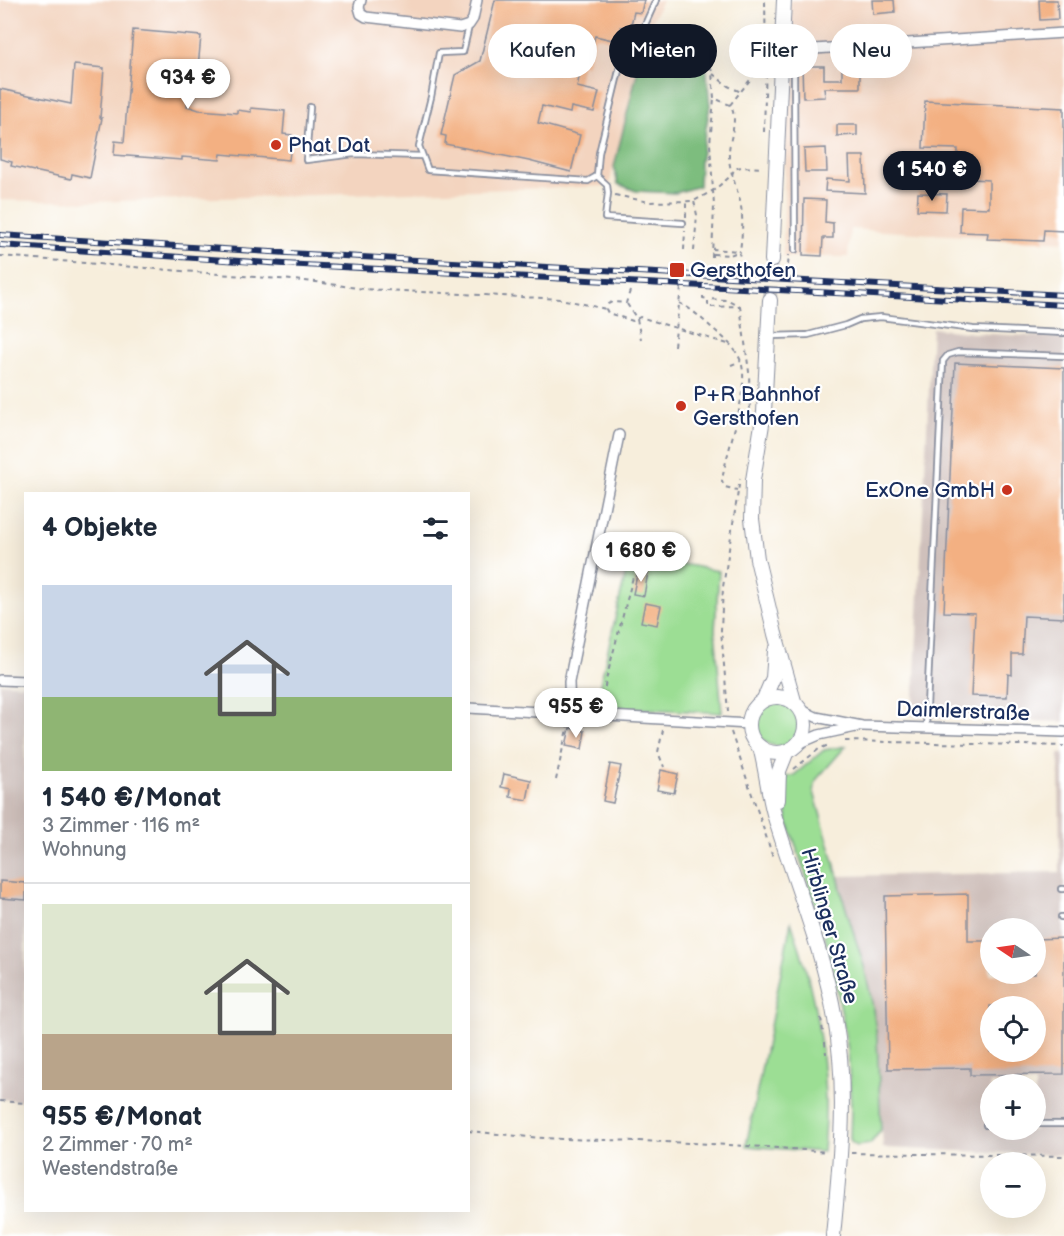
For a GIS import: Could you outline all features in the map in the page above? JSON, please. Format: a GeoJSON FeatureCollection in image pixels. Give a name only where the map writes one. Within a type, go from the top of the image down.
{"type":"FeatureCollection","features":[{"type":"Feature","properties":{"kind":"main road"},"geometry":{"type":"LineString","coordinates":[[784,0],[784,24]]}},
{"type":"Feature","properties":{"kind":"main road"},"geometry":{"type":"LineString","coordinates":[[772,260],[782,78]]}},
{"type":"Feature","properties":{"kind":"main road","name":"Hirblinger Straße"},"geometry":{"type":"LineString","coordinates":[[770,300],[764,412],[752,505],[757,559],[775,634],[806,727],[779,771],[778,803],[784,844]]}},
{"type":"Feature","properties":{"kind":"main road","name":"Hirblinger Straße"},"geometry":{"type":"LineString","coordinates":[[775,634],[773,678],[764,699],[753,710],[749,724],[752,738],[760,747],[773,811],[812,927],[835,1019],[841,1073],[842,1152],[833,1236]]}},
{"type":"Feature","properties":{"kind":"main road"},"geometry":{"type":"LineString","coordinates":[[764,699],[778,696],[798,706]]}},
{"type":"Feature","properties":{"kind":"main road"},"geometry":{"type":"LineString","coordinates":[[760,747],[771,752],[793,748]]}},
{"type":"Feature","properties":{"kind":"street"},"geometry":{"type":"LineString","coordinates":[[361,0],[359,7],[361,14],[366,17],[460,28],[469,25],[473,19],[477,0]]}},
{"type":"Feature","properties":{"kind":"street"},"geometry":{"type":"LineString","coordinates":[[818,49],[1064,33]]}},
{"type":"Feature","properties":{"kind":"street"},"geometry":{"type":"LineString","coordinates":[[570,714],[569,682],[619,435]]}},
{"type":"Feature","properties":{"kind":"street"},"geometry":{"type":"LineString","coordinates":[[0,680],[24,681]]}},
{"type":"Feature","properties":{"kind":"street","name":"Daimlerstraße"},"geometry":{"type":"LineString","coordinates":[[798,706],[816,717],[861,726],[1064,732]]}},
{"type":"Feature","properties":{"kind":"street"},"geometry":{"type":"LineString","coordinates":[[470,708],[749,724]]}},
{"type":"Feature","properties":{"kind":"street","name":"Daimlerstraße"},"geometry":{"type":"LineString","coordinates":[[793,748],[819,735],[861,726]]}},
{"type":"Feature","properties":{"kind":"lane"},"geometry":{"type":"LineString","coordinates":[[597,176],[599,153],[622,58],[643,29],[656,0]]}},
{"type":"Feature","properties":{"kind":"lane"},"geometry":{"type":"LineString","coordinates":[[469,25],[463,52],[439,53],[419,146],[428,170],[588,181],[597,176]]}},
{"type":"Feature","properties":{"kind":"lane"},"geometry":{"type":"LineString","coordinates":[[794,78],[795,250]]}},
{"type":"Feature","properties":{"kind":"lane"},"geometry":{"type":"LineString","coordinates":[[310,107],[306,160],[354,154],[422,156]]}},
{"type":"Feature","properties":{"kind":"lane"},"geometry":{"type":"LineString","coordinates":[[597,176],[607,185],[605,218],[683,223]]}},
{"type":"Feature","properties":{"kind":"lane"},"geometry":{"type":"LineString","coordinates":[[769,336],[808,335],[861,319],[881,317],[973,329],[1064,333]]}},
{"type":"Feature","properties":{"kind":"lane"},"geometry":{"type":"LineString","coordinates":[[926,728],[943,361],[948,355],[958,352],[1064,356]]}},
{"type":"Feature","properties":{"kind":"lane"},"geometry":{"type":"LineString","coordinates":[[1046,1124],[1064,1124]]}},
{"type":"Feature","properties":{"kind":"path"},"geometry":{"type":"LineString","coordinates":[[765,0],[765,24]]}},
{"type":"Feature","properties":{"kind":"path"},"geometry":{"type":"LineString","coordinates":[[717,76],[728,86],[741,92]]}},
{"type":"Feature","properties":{"kind":"path"},"geometry":{"type":"LineString","coordinates":[[712,78],[714,99],[710,144],[714,190],[712,256],[730,255],[740,251]]}},
{"type":"Feature","properties":{"kind":"path"},"geometry":{"type":"LineString","coordinates":[[730,105],[752,78]]}},
{"type":"Feature","properties":{"kind":"path"},"geometry":{"type":"LineString","coordinates":[[764,137],[766,78]]}},
{"type":"Feature","properties":{"kind":"path"},"geometry":{"type":"LineString","coordinates":[[714,99],[730,105],[735,116],[729,150],[742,220],[739,257]]}},
{"type":"Feature","properties":{"kind":"path"},"geometry":{"type":"LineString","coordinates":[[608,193],[649,202],[694,201],[714,190],[732,175],[734,169],[763,168],[764,159]]}},
{"type":"Feature","properties":{"kind":"path"},"geometry":{"type":"LineString","coordinates":[[694,201],[697,215],[694,251]]}},
{"type":"Feature","properties":{"kind":"path"},"geometry":{"type":"LineString","coordinates":[[712,249],[740,251]]}},
{"type":"Feature","properties":{"kind":"path"},"geometry":{"type":"LineString","coordinates":[[0,256],[316,282],[364,289],[561,299],[606,309],[610,314],[633,321],[640,317],[729,344]]}},
{"type":"Feature","properties":{"kind":"path"},"geometry":{"type":"LineString","coordinates":[[674,346],[681,288]]}},
{"type":"Feature","properties":{"kind":"path"},"geometry":{"type":"LineString","coordinates":[[626,303],[630,291]]}},
{"type":"Feature","properties":{"kind":"path"},"geometry":{"type":"LineString","coordinates":[[703,296],[708,299],[728,300],[740,306]]}},
{"type":"Feature","properties":{"kind":"path"},"geometry":{"type":"LineString","coordinates":[[708,299],[708,307],[740,306]]}},
{"type":"Feature","properties":{"kind":"path"},"geometry":{"type":"LineString","coordinates":[[606,309],[610,302],[626,303]]}},
{"type":"Feature","properties":{"kind":"path"},"geometry":{"type":"LineString","coordinates":[[626,303],[637,319],[641,339]]}},
{"type":"Feature","properties":{"kind":"path"},"geometry":{"type":"LineString","coordinates":[[679,303],[719,334],[741,361],[743,379],[741,398],[722,481],[725,487],[738,490]]}},
{"type":"Feature","properties":{"kind":"path"},"geometry":{"type":"LineString","coordinates":[[740,306],[750,385]]}},
{"type":"Feature","properties":{"kind":"path"},"geometry":{"type":"LineString","coordinates":[[731,365],[741,361]]}},
{"type":"Feature","properties":{"kind":"path"},"geometry":{"type":"LineString","coordinates":[[600,715],[606,680],[633,577]]}},
{"type":"Feature","properties":{"kind":"path"},"geometry":{"type":"LineString","coordinates":[[556,780],[570,714]]}},
{"type":"Feature","properties":{"kind":"path"},"geometry":{"type":"LineString","coordinates":[[664,767],[658,752],[666,720]]}},
{"type":"Feature","properties":{"kind":"path"},"geometry":{"type":"LineString","coordinates":[[788,771],[798,767],[819,749],[845,741],[1064,746]]}},
{"type":"Feature","properties":{"kind":"path"},"geometry":{"type":"LineString","coordinates":[[0,1101],[24,1103]]}},
{"type":"Feature","properties":{"kind":"path"},"geometry":{"type":"LineString","coordinates":[[470,1131],[562,1139],[607,1139],[842,1152],[1064,1156]]}},
{"type":"Feature","properties":{"kind":"shaded area"},"geometry":{"type":"Polygon","coordinates":[[[0,0],[662,0],[651,24],[609,24],[609,78],[636,78],[609,186],[90,202],[0,200],[0,0]]]}},
{"type":"Feature","properties":{"kind":"shaded area"},"geometry":{"type":"Polygon","coordinates":[[[790,0],[1064,0],[1064,242],[850,229],[848,257],[783,257],[787,78],[818,78],[818,24],[789,24],[790,0]]]}},
{"type":"Feature","properties":{"kind":"shaded area"},"geometry":{"type":"Polygon","coordinates":[[[932,328],[973,333],[1064,338],[1064,722],[913,716],[932,328]]]}},
{"type":"Feature","properties":{"kind":"shaded area"},"geometry":{"type":"Polygon","coordinates":[[[0,683],[24,685],[24,1101],[0,1099],[0,683]]]}},
{"type":"Feature","properties":{"kind":"shaded area"},"geometry":{"type":"Polygon","coordinates":[[[1064,753],[1064,1155],[1046,1154],[1046,1152],[883,1148],[877,1038],[872,1002],[838,876],[1060,872],[1059,754],[1064,753]]]}},
{"type":"Feature","properties":{"kind":"green space"},"geometry":{"type":"Polygon","coordinates":[[[636,78],[707,78],[710,106],[700,162],[699,186],[676,193],[636,191],[618,184],[614,167],[636,78]]]}},
{"type":"Feature","properties":{"kind":"green space"},"geometry":{"type":"Polygon","coordinates":[[[630,554],[719,571],[715,630],[722,713],[595,706],[630,554]]]}},
{"type":"Feature","properties":{"kind":"green space"},"geometry":{"type":"Polygon","coordinates":[[[778,702],[793,709],[800,724],[793,739],[778,746],[763,739],[756,724],[763,709],[778,702]]]}},
{"type":"Feature","properties":{"kind":"green space"},"geometry":{"type":"Polygon","coordinates":[[[846,746],[816,780],[814,792],[864,966],[877,1038],[881,1130],[870,1144],[857,1146],[850,1139],[848,1050],[836,982],[822,924],[788,822],[785,802],[786,777],[794,775],[824,750],[846,746]]]}},
{"type":"Feature","properties":{"kind":"green space"},"geometry":{"type":"Polygon","coordinates":[[[791,922],[804,964],[819,1030],[825,1097],[823,1152],[746,1146],[791,922]]]}},
{"type":"Feature","properties":{"kind":"building"},"geometry":{"type":"Polygon","coordinates":[[[495,0],[644,0],[641,13],[634,12],[631,24],[609,24],[609,39],[597,36],[597,24],[489,24],[495,0]]]}},
{"type":"Feature","properties":{"kind":"building"},"geometry":{"type":"Polygon","coordinates":[[[872,0],[894,0],[895,12],[873,14],[872,0]]]}},
{"type":"Feature","properties":{"kind":"building"},"geometry":{"type":"Polygon","coordinates":[[[1039,0],[1057,0],[1058,19],[1040,20],[1039,0]]]}},
{"type":"Feature","properties":{"kind":"building"},"geometry":{"type":"Polygon","coordinates":[[[488,28],[488,78],[579,78],[577,87],[599,92],[594,112],[571,107],[570,113],[542,106],[538,123],[580,135],[571,172],[445,144],[446,136],[441,135],[455,75],[480,61],[488,28]]]}},
{"type":"Feature","properties":{"kind":"building"},"geometry":{"type":"Polygon","coordinates":[[[133,30],[201,36],[197,78],[189,78],[187,106],[199,110],[237,113],[237,110],[251,112],[251,108],[285,111],[283,134],[292,135],[289,160],[221,154],[220,160],[114,155],[115,141],[124,142],[133,30]]]}},
{"type":"Feature","properties":{"kind":"building"},"geometry":{"type":"Polygon","coordinates":[[[74,65],[104,68],[100,118],[102,118],[90,178],[72,174],[71,179],[11,166],[12,162],[0,159],[0,89],[71,104],[74,65]]]}},
{"type":"Feature","properties":{"kind":"building"},"geometry":{"type":"Polygon","coordinates":[[[818,66],[824,66],[824,79],[860,78],[860,88],[824,88],[825,97],[803,98],[802,78],[818,78],[818,66]]]}},
{"type":"Feature","properties":{"kind":"building"},"geometry":{"type":"Polygon","coordinates":[[[925,101],[1064,108],[1064,231],[1044,230],[1043,241],[987,239],[988,233],[960,232],[961,207],[989,208],[989,180],[957,178],[958,149],[923,148],[925,101]]]}},
{"type":"Feature","properties":{"kind":"building"},"geometry":{"type":"Polygon","coordinates":[[[837,125],[857,125],[857,135],[837,136],[837,125]]]}},
{"type":"Feature","properties":{"kind":"building"},"geometry":{"type":"Polygon","coordinates":[[[826,148],[827,172],[805,172],[804,149],[826,148]]]}},
{"type":"Feature","properties":{"kind":"building"},"geometry":{"type":"Polygon","coordinates":[[[849,156],[864,156],[865,193],[825,191],[826,179],[850,181],[849,156]]]}},
{"type":"Feature","properties":{"kind":"building"},"geometry":{"type":"Polygon","coordinates":[[[918,193],[947,194],[946,211],[917,210],[918,193]]]}},
{"type":"Feature","properties":{"kind":"building"},"geometry":{"type":"Polygon","coordinates":[[[804,199],[826,200],[825,222],[833,223],[833,238],[823,238],[822,256],[803,255],[804,199]]]}},
{"type":"Feature","properties":{"kind":"building","name":"ExOne GmbH"},"geometry":{"type":"Polygon","coordinates":[[[955,363],[1064,368],[1064,618],[1024,616],[1022,654],[1012,654],[1012,675],[1008,674],[1007,697],[971,696],[975,613],[944,612],[955,363]]]}},
{"type":"Feature","properties":{"kind":"building"},"geometry":{"type":"Polygon","coordinates":[[[638,570],[648,572],[644,596],[633,594],[638,570]]]}},
{"type":"Feature","properties":{"kind":"building"},"geometry":{"type":"Polygon","coordinates":[[[645,603],[661,606],[657,625],[641,622],[645,603]]]}},
{"type":"Feature","properties":{"kind":"building"},"geometry":{"type":"Polygon","coordinates":[[[570,728],[585,731],[582,749],[566,746],[570,728]]]}},
{"type":"Feature","properties":{"kind":"building"},"geometry":{"type":"Polygon","coordinates":[[[610,764],[621,766],[613,803],[603,801],[610,764]]]}},
{"type":"Feature","properties":{"kind":"building"},"geometry":{"type":"Polygon","coordinates":[[[661,770],[678,774],[674,793],[657,790],[661,770]]]}},
{"type":"Feature","properties":{"kind":"building"},"geometry":{"type":"Polygon","coordinates":[[[504,774],[531,780],[527,800],[510,797],[511,789],[501,787],[504,774]]]}},
{"type":"Feature","properties":{"kind":"building"},"geometry":{"type":"Polygon","coordinates":[[[0,881],[24,883],[24,900],[0,898],[0,881]]]}},
{"type":"Feature","properties":{"kind":"building"},"geometry":{"type":"Polygon","coordinates":[[[968,894],[968,941],[980,941],[980,984],[1046,984],[1046,939],[1064,938],[1064,1074],[970,1075],[970,1068],[888,1069],[885,896],[968,894]]]}},
{"type":"Feature","properties":{"kind":"tunnel"},"geometry":{"type":"LineString","coordinates":[[770,300],[772,260]]}},
{"type":"Feature","properties":{"kind":"railway"},"geometry":{"type":"LineString","coordinates":[[0,235],[1064,295]]}},
{"type":"Feature","properties":{"kind":"railway"},"geometry":{"type":"LineString","coordinates":[[0,245],[284,264],[1064,305]]}},
{"type":"Feature","properties":{"kind":"place","name":"Phat Dat"},"geometry":{"type":"Point","coordinates":[276,145]}},
{"type":"Feature","properties":{"kind":"place","name":"Gersthofen"},"geometry":{"type":"Point","coordinates":[677,270]}},
{"type":"Feature","properties":{"kind":"place","name":"P+R Bahnhof Gersthofen"},"geometry":{"type":"Point","coordinates":[681,406]}},
{"type":"Feature","properties":{"kind":"place","name":"ExOne GmbH"},"geometry":{"type":"Point","coordinates":[1007,490]}}]}
